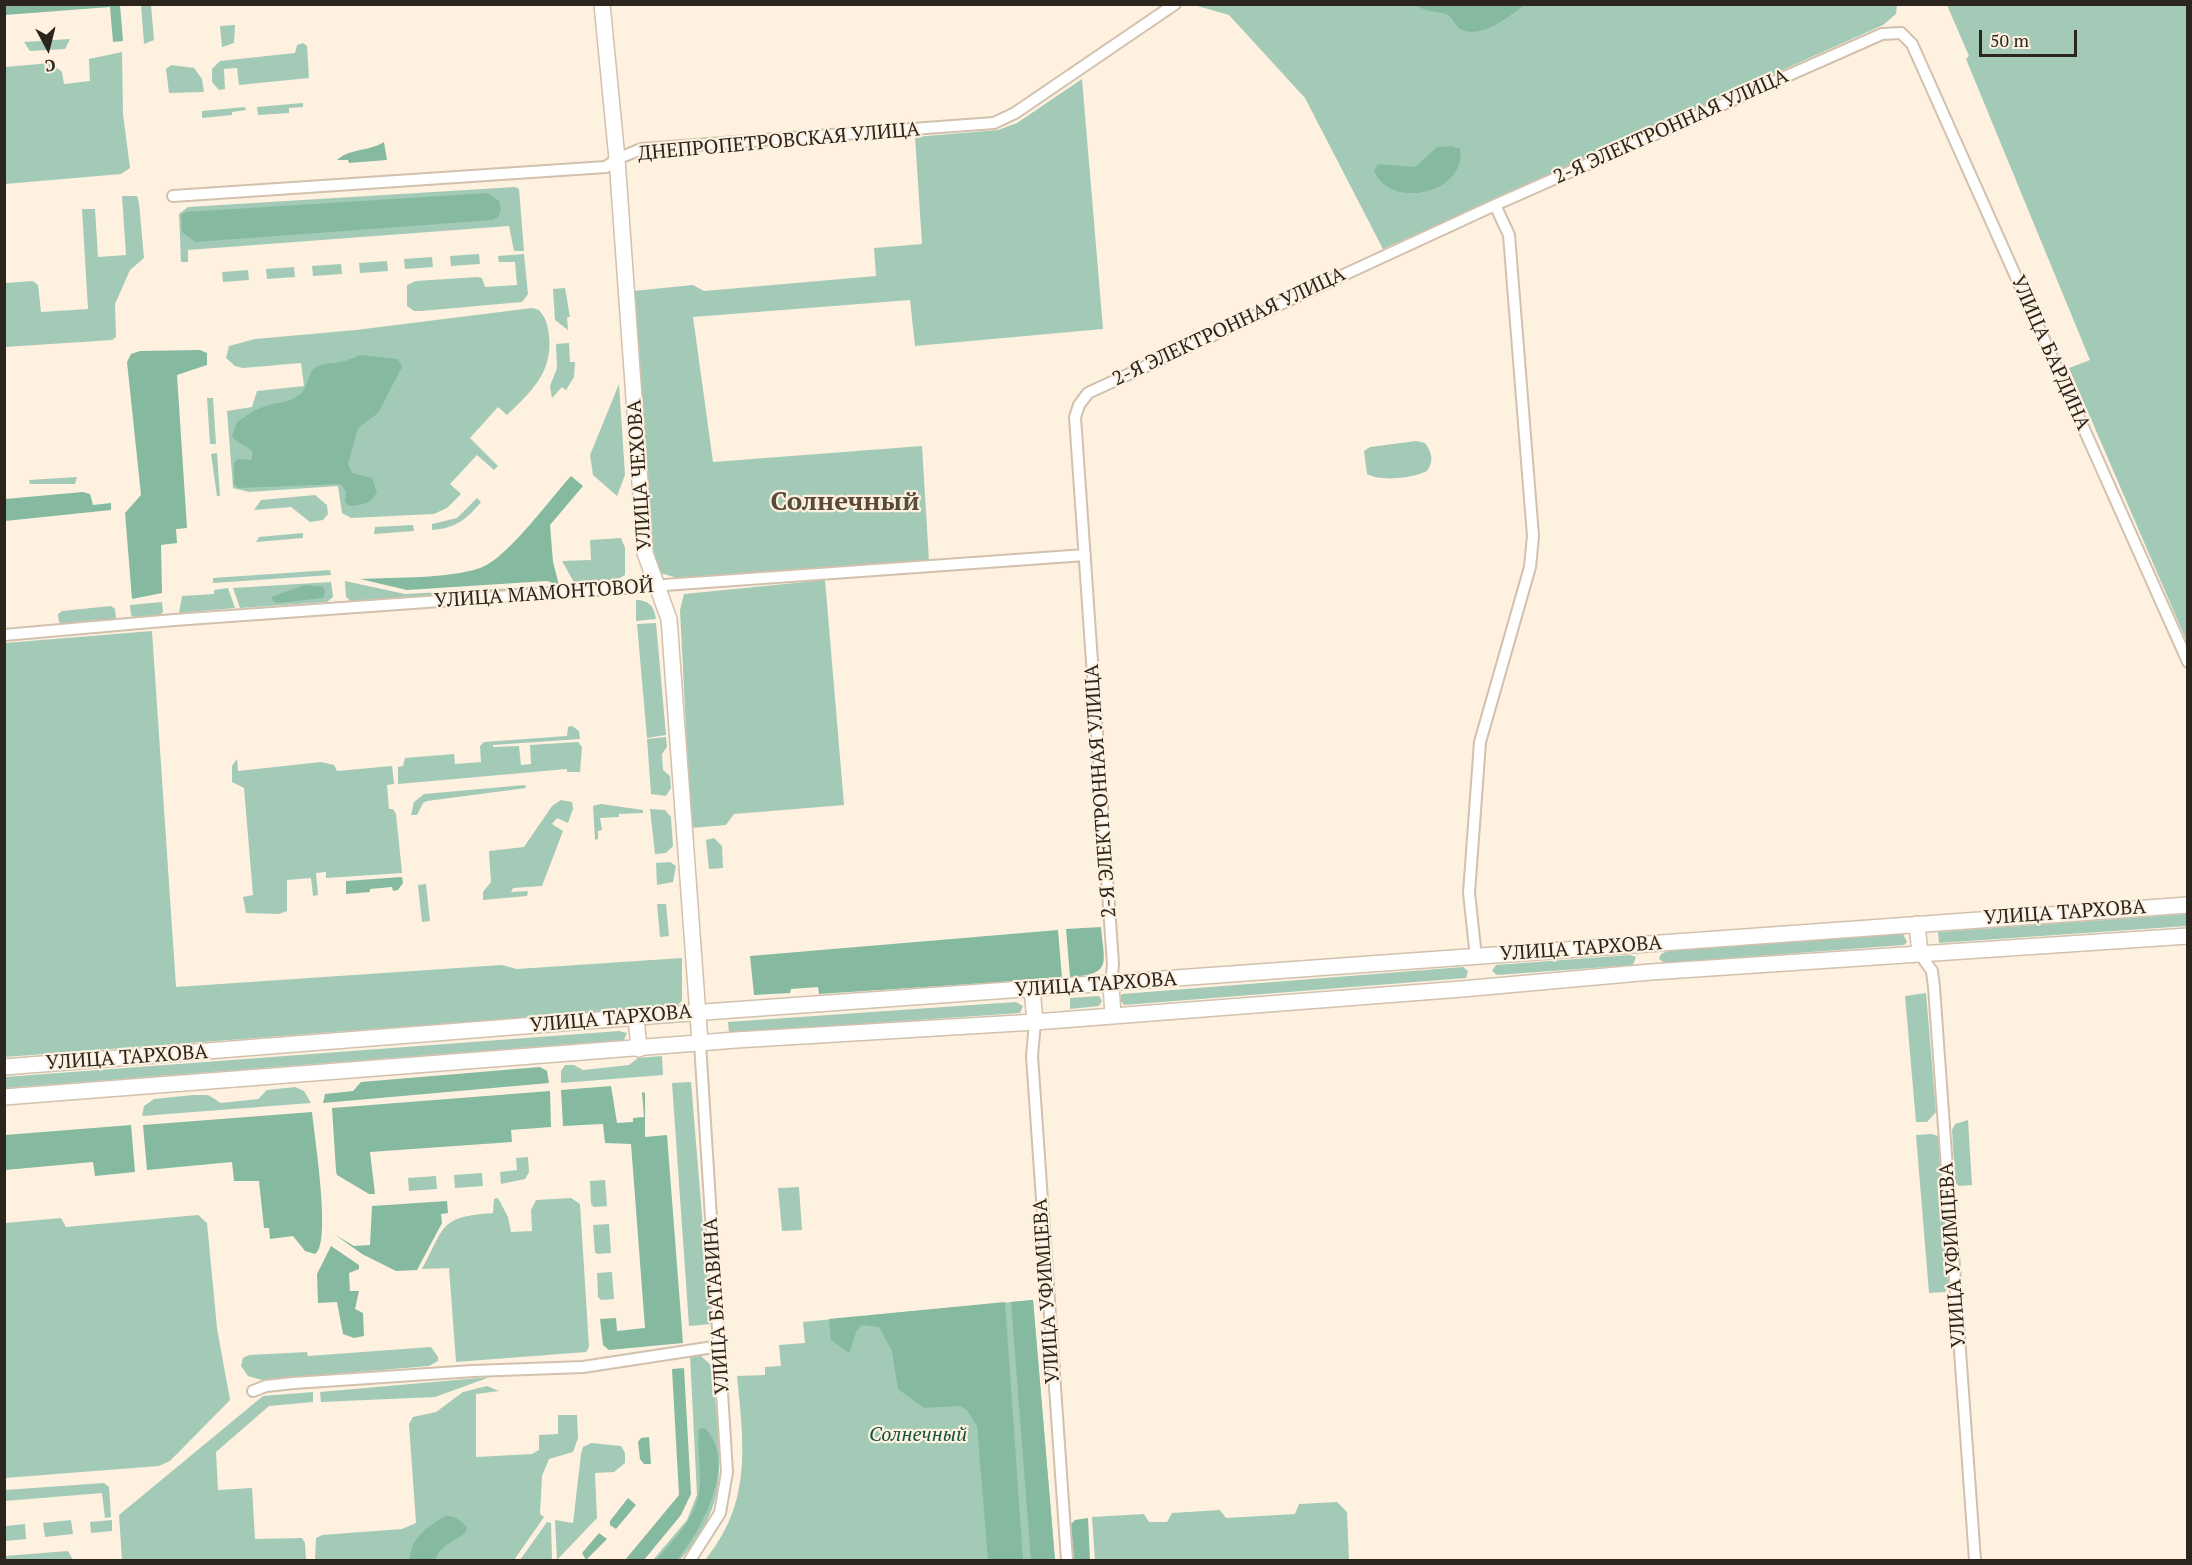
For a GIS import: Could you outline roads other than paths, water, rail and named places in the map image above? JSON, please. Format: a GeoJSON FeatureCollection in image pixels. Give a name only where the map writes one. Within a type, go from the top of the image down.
{"type":"FeatureCollection","features":[{"type":"Feature","properties":{"kind":"main road","name":"УЛИЦА ЧЕХОВА"},"geometry":{"type":"LineString","coordinates":[[602,4],[617,159],[645,553],[669,620],[700,1043]]}},
{"type":"Feature","properties":{"kind":"main road","name":"УЛИЦА ТАРХОВА"},"geometry":{"type":"LineString","coordinates":[[4,1067],[697,1012],[1111,984],[2187,904]]}},
{"type":"Feature","properties":{"kind":"main road"},"geometry":{"type":"LineString","coordinates":[[1917,924],[1920,954]]}},
{"type":"Feature","properties":{"kind":"main road","name":"УЛИЦА ТАРХОВА"},"geometry":{"type":"LineString","coordinates":[[4,1097],[700,1043],[1035,1022],[1651,972],[2187,936]]}},
{"type":"Feature","properties":{"kind":"main road"},"geometry":{"type":"LineString","coordinates":[[1111,984],[1113,1016]]}},
{"type":"Feature","properties":{"kind":"main road"},"geometry":{"type":"LineString","coordinates":[[1032,989],[1035,1022]]}},
{"type":"Feature","properties":{"kind":"main road"},"geometry":{"type":"LineString","coordinates":[[636,1017],[639,1049]]}},
{"type":"Feature","properties":{"kind":"street","name":"ДНЕПРОПЕТРОВСКАЯ УЛИЦА"},"geometry":{"type":"LineString","coordinates":[[172,196],[522,175],[606,167],[617,159],[641,149],[994,123],[1022,109],[1175,4]]}},
{"type":"Feature","properties":{"kind":"street","name":"2-Я ЭЛЕКТРОННАЯ УЛИЦА"},"geometry":{"type":"LineString","coordinates":[[1111,984],[1113,964],[1075,417],[1079,405],[1088,393],[1496,206],[1882,34],[1901,33],[1912,44]]}},
{"type":"Feature","properties":{"kind":"street","name":"УЛИЦА БАРДИНА"},"geometry":{"type":"LineString","coordinates":[[1912,44],[2187,662]]}},
{"type":"Feature","properties":{"kind":"street"},"geometry":{"type":"LineString","coordinates":[[1476,957],[1469,893],[1480,742],[1530,567],[1533,536],[1509,235],[1496,206]]}},
{"type":"Feature","properties":{"kind":"street","name":"УЛИЦА МАМОНТОВОЙ"},"geometry":{"type":"LineString","coordinates":[[4,635],[185,619],[1084,555]]}},
{"type":"Feature","properties":{"kind":"street","name":"УЛИЦА УФИМЦЕВА"},"geometry":{"type":"LineString","coordinates":[[1920,954],[1932,971],[1934,987],[1975,1560]]}},
{"type":"Feature","properties":{"kind":"street","name":"УЛИЦА УФИМЦЕВА"},"geometry":{"type":"LineString","coordinates":[[1035,1022],[1032,1056],[1067,1560]]}},
{"type":"Feature","properties":{"kind":"street","name":"УЛИЦА БАТАВИНА"},"geometry":{"type":"LineString","coordinates":[[690,1560],[720,1513],[727,1472],[700,1043]]}},
{"type":"Feature","properties":{"kind":"street"},"geometry":{"type":"LineString","coordinates":[[253,1391],[266,1386],[294,1383],[582,1366],[720,1346]]}},
{"type":"Feature","properties":{"kind":"district","name":"Солнечный"},"geometry":{"type":"Point","coordinates":[845,503]}}]}
